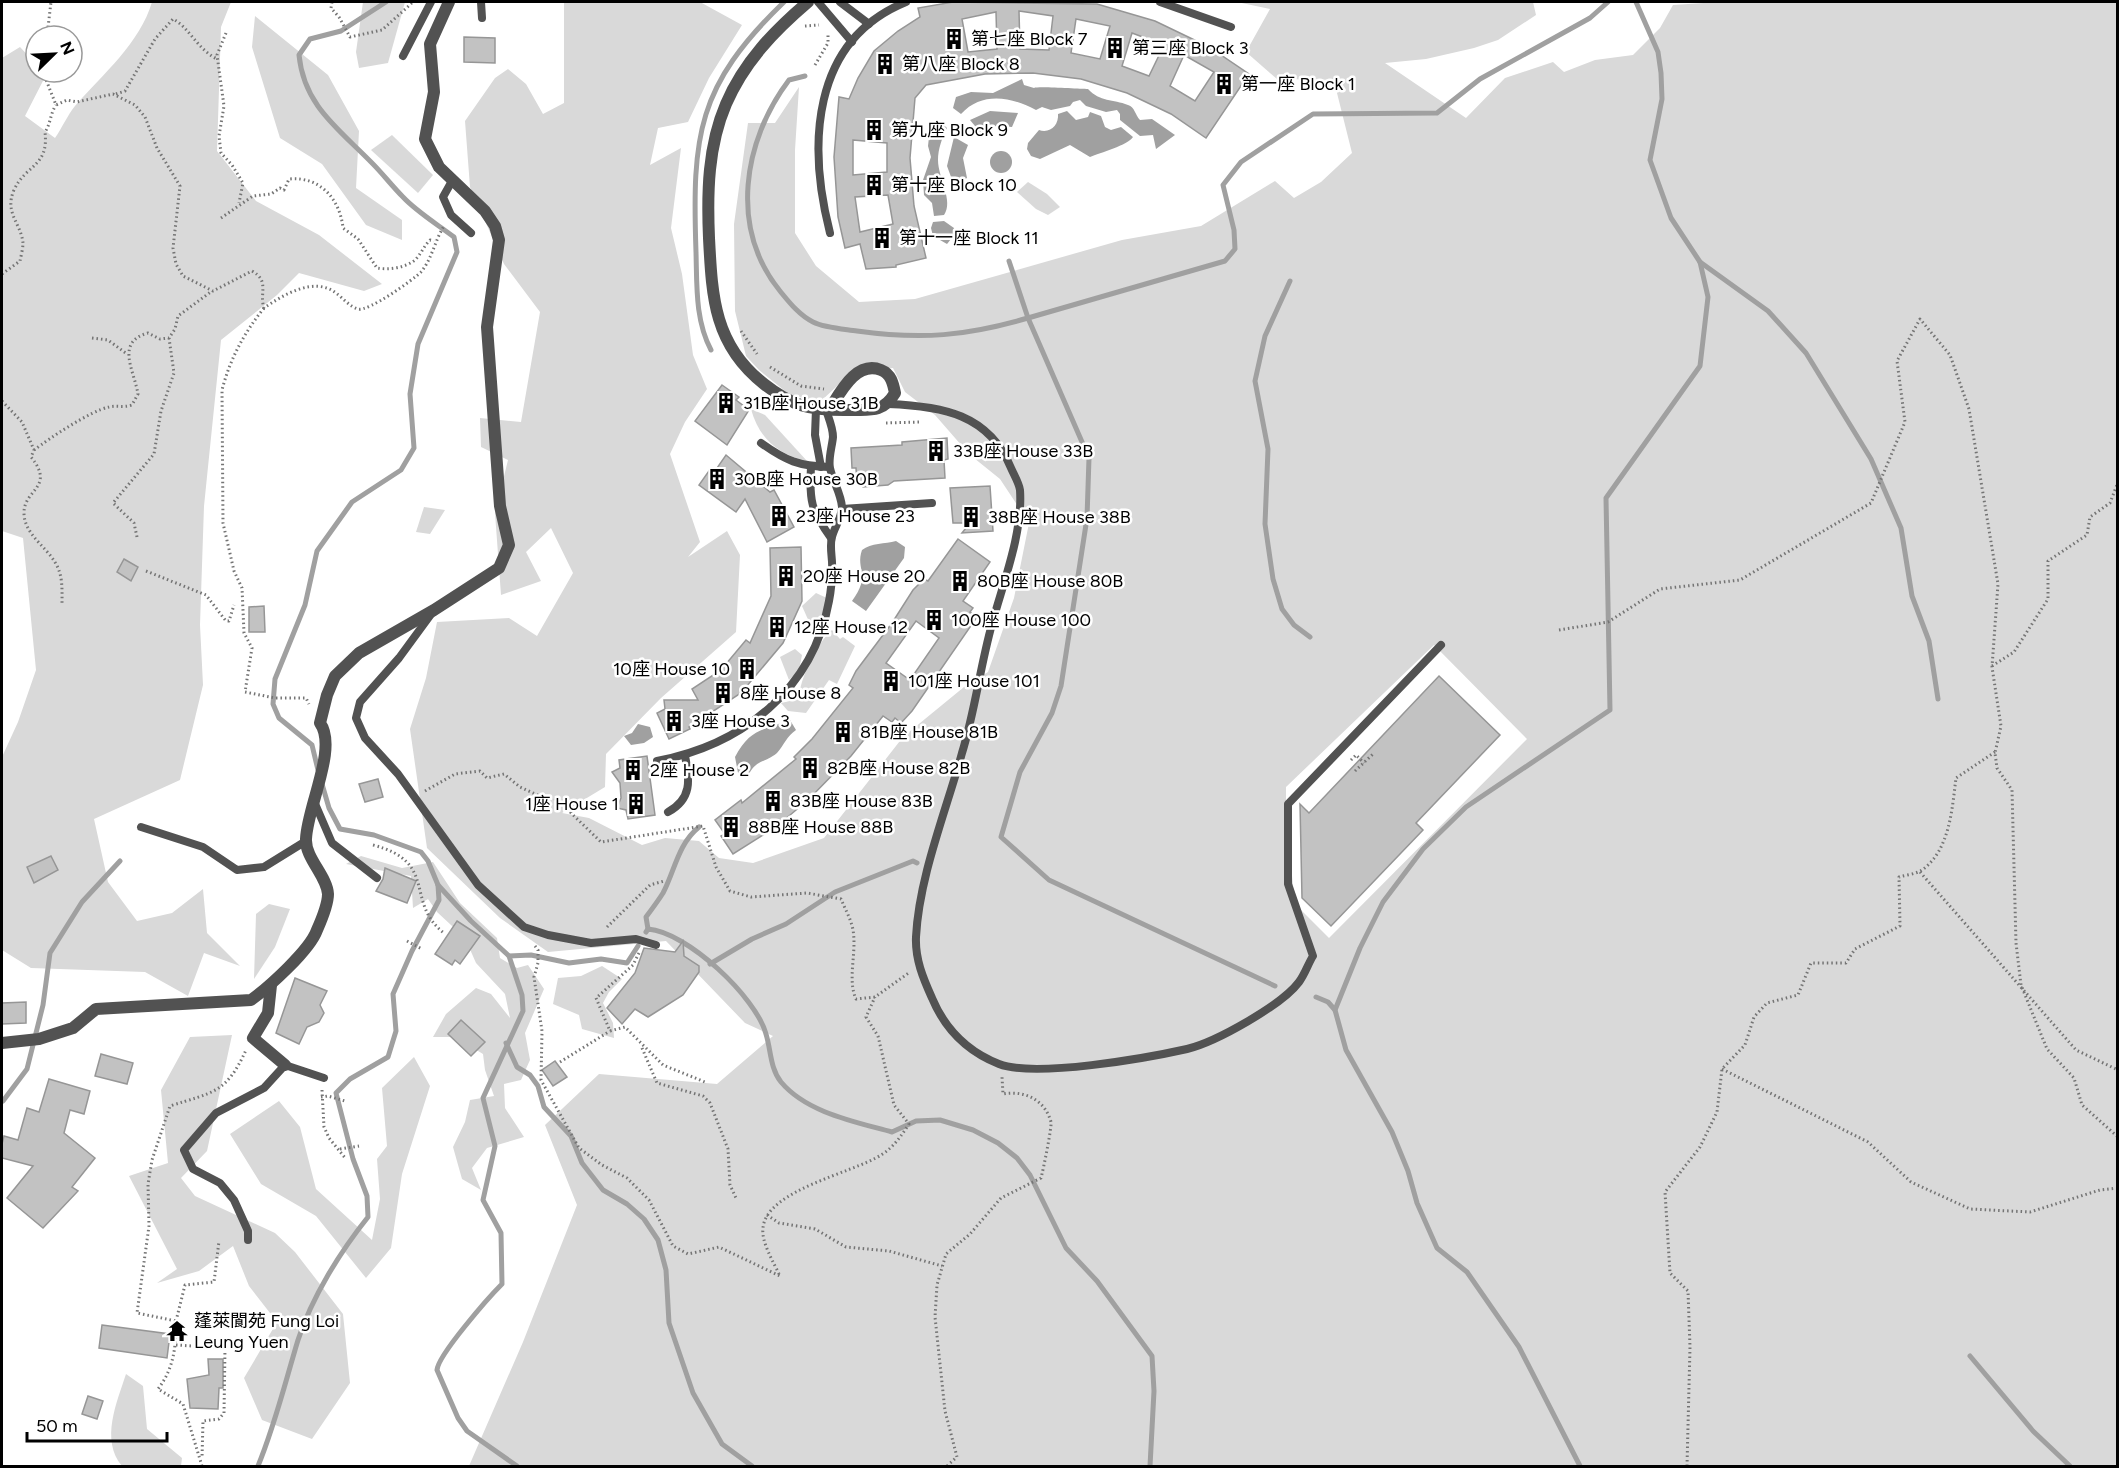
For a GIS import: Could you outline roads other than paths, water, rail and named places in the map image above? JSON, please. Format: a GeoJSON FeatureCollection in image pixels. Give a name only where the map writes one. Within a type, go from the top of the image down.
{"type":"FeatureCollection","features":[{"type":"Feature","properties":{"kind":"street"},"geometry":{"type":"LineString","coordinates":[[2,1043],[39,1039],[73,1028],[96,1009],[251,1000],[271,985],[316,933],[328,894],[306,841],[314,795],[328,747],[325,730],[320,723],[327,695],[335,676],[359,652],[434,610],[499,568],[509,545],[500,506],[487,327],[498,240],[495,226],[485,211],[439,167],[425,139],[434,92],[430,44],[449,2]]}},
{"type":"Feature","properties":{"kind":"street"},"geometry":{"type":"LineString","coordinates":[[808,2],[771,36],[748,63],[726,104],[713,150],[709,198],[711,278],[718,318],[728,343],[744,366],[793,405],[824,410],[876,410],[888,404],[895,393],[893,381],[885,372],[874,367],[862,370],[849,380],[824,410]]}},
{"type":"Feature","properties":{"kind":"street"},"geometry":{"type":"LineString","coordinates":[[271,985],[268,1013],[253,1038],[285,1065]]}},
{"type":"Feature","properties":{"kind":"lane"},"geometry":{"type":"LineString","coordinates":[[403,56],[431,2]]}},
{"type":"Feature","properties":{"kind":"lane"},"geometry":{"type":"LineString","coordinates":[[481,2],[482,18]]}},
{"type":"Feature","properties":{"kind":"lane"},"geometry":{"type":"LineString","coordinates":[[818,2],[852,42]]}},
{"type":"Feature","properties":{"kind":"lane"},"geometry":{"type":"LineString","coordinates":[[840,2],[869,24]]}},
{"type":"Feature","properties":{"kind":"lane"},"geometry":{"type":"LineString","coordinates":[[830,233],[820,188],[817,161],[819,124],[826,88],[837,64],[852,42],[869,24],[906,2]]}},
{"type":"Feature","properties":{"kind":"lane"},"geometry":{"type":"LineString","coordinates":[[1161,2],[1231,27]]}},
{"type":"Feature","properties":{"kind":"lane"},"geometry":{"type":"LineString","coordinates":[[452,180],[443,197],[451,215],[471,233]]}},
{"type":"Feature","properties":{"kind":"lane"},"geometry":{"type":"LineString","coordinates":[[888,404],[922,406],[951,412],[982,427],[1003,448],[1020,488],[1014,548],[991,628],[975,708],[918,915],[916,940],[918,966],[941,1019],[961,1043],[1001,1065],[1041,1068],[1083,1065],[1192,1048],[1263,1012],[1299,982],[1313,956],[1288,884],[1288,804],[1441,645]]}},
{"type":"Feature","properties":{"kind":"lane"},"geometry":{"type":"LineString","coordinates":[[657,761],[684,756],[714,746],[742,730],[768,711],[801,670],[820,633],[829,602],[832,570],[831,538],[842,509],[838,487],[821,467],[815,435],[824,410]]}},
{"type":"Feature","properties":{"kind":"lane"},"geometry":{"type":"LineString","coordinates":[[824,410],[833,435],[809,496],[818,519],[831,538]]}},
{"type":"Feature","properties":{"kind":"lane"},"geometry":{"type":"LineString","coordinates":[[761,443],[779,456],[803,466],[821,467]]}},
{"type":"Feature","properties":{"kind":"lane"},"geometry":{"type":"LineString","coordinates":[[842,509],[932,503]]}},
{"type":"Feature","properties":{"kind":"lane"},"geometry":{"type":"LineString","coordinates":[[434,610],[399,658],[360,702],[356,718],[365,738],[398,774],[478,885],[524,927],[548,935],[595,943],[636,939],[656,945]]}},
{"type":"Feature","properties":{"kind":"lane"},"geometry":{"type":"LineString","coordinates":[[668,812],[683,801],[687,792],[690,777],[684,756]]}},
{"type":"Feature","properties":{"kind":"lane"},"geometry":{"type":"LineString","coordinates":[[314,795],[332,843],[377,878]]}},
{"type":"Feature","properties":{"kind":"lane"},"geometry":{"type":"LineString","coordinates":[[141,827],[203,847],[237,870],[264,867],[306,841]]}},
{"type":"Feature","properties":{"kind":"lane"},"geometry":{"type":"LineString","coordinates":[[248,1240],[248,1231],[234,1200],[220,1183],[193,1169],[184,1150],[216,1113],[264,1088],[285,1065],[324,1078]]}},
{"type":"Feature","properties":{"kind":"waterway"},"geometry":{"type":"LineString","coordinates":[[318,770],[312,745],[279,718],[273,704],[275,679],[305,605],[317,551],[352,502],[401,470],[414,448],[410,394],[418,344],[457,252],[454,237],[421,213],[395,189],[325,115],[308,89],[302,73],[299,55],[310,39],[341,31],[386,2]]}},
{"type":"Feature","properties":{"kind":"waterway"},"geometry":{"type":"LineString","coordinates":[[711,350],[699,315],[697,290],[695,211],[699,144],[706,115],[717,87],[733,60],[755,32],[784,2]]}},
{"type":"Feature","properties":{"kind":"waterway"},"geometry":{"type":"LineString","coordinates":[[1275,986],[1049,880],[1001,837],[1020,772],[1052,713],[1061,686],[1087,518],[1089,458],[1028,318],[1225,261],[1235,249],[1234,230],[1223,185],[1241,162],[1313,114],[1437,113],[1480,79],[1590,18],[1608,2]]}},
{"type":"Feature","properties":{"kind":"waterway"},"geometry":{"type":"LineString","coordinates":[[1580,1466],[1519,1347],[1467,1272],[1437,1248],[1417,1203],[1408,1171],[1392,1132],[1346,1050],[1335,1010],[1360,948],[1383,902],[1423,849],[1466,807],[1610,710],[1606,498],[1700,366],[1708,297],[1700,262],[1671,218],[1650,160],[1662,99],[1661,73],[1658,52],[1636,2]]}},
{"type":"Feature","properties":{"kind":"waterway"},"geometry":{"type":"LineString","coordinates":[[805,76],[789,80],[773,104],[752,157],[748,185],[748,213],[753,240],[764,266],[780,291],[799,312],[813,322],[829,327],[880,334],[944,335],[1006,324],[1028,318],[1009,261]]}},
{"type":"Feature","properties":{"kind":"waterway"},"geometry":{"type":"LineString","coordinates":[[1700,262],[1768,311],[1806,353],[1871,459],[1901,528],[1912,596],[1929,641],[1938,699]]}},
{"type":"Feature","properties":{"kind":"waterway"},"geometry":{"type":"LineString","coordinates":[[1290,281],[1265,336],[1255,381],[1268,449],[1265,524],[1273,579],[1282,609],[1294,625],[1310,637]]}},
{"type":"Feature","properties":{"kind":"waterway"},"geometry":{"type":"LineString","coordinates":[[258,1466],[275,1419],[298,1340],[311,1308],[337,1260],[368,1217],[367,1196],[353,1159],[336,1093],[350,1079],[388,1057],[396,1031],[393,994],[412,951],[439,900],[438,885],[428,861],[421,852],[374,835],[340,829],[329,808],[322,784]]}},
{"type":"Feature","properties":{"kind":"waterway"},"geometry":{"type":"LineString","coordinates":[[648,929],[646,917],[663,893],[686,841],[699,827]]}},
{"type":"Feature","properties":{"kind":"waterway"},"geometry":{"type":"LineString","coordinates":[[3,1101],[27,1069],[43,1005],[50,953],[82,902],[120,861]]}},
{"type":"Feature","properties":{"kind":"waterway"},"geometry":{"type":"LineString","coordinates":[[710,964],[752,939],[786,924],[835,892],[913,861],[917,863]]}},
{"type":"Feature","properties":{"kind":"waterway"},"geometry":{"type":"LineString","coordinates":[[438,885],[471,921],[509,956],[531,955],[569,963],[601,959],[627,963],[638,946]]}},
{"type":"Feature","properties":{"kind":"waterway"},"geometry":{"type":"LineString","coordinates":[[646,932],[648,929],[664,933],[681,941],[700,954],[735,985],[760,1019],[777,1077],[792,1093],[804,1101],[833,1115],[892,1132],[916,1121],[940,1120],[973,1130],[998,1143],[1017,1158],[1030,1175],[1066,1248],[1097,1281],[1152,1356],[1154,1391],[1150,1466]]}},
{"type":"Feature","properties":{"kind":"waterway"},"geometry":{"type":"LineString","coordinates":[[509,956],[522,995],[523,1011],[483,1098],[495,1146],[483,1200],[501,1233],[502,1284],[455,1340],[437,1370],[458,1418],[467,1431],[517,1466]]}},
{"type":"Feature","properties":{"kind":"waterway"},"geometry":{"type":"LineString","coordinates":[[1316,997],[1328,1002],[1335,1010]]}},
{"type":"Feature","properties":{"kind":"waterway"},"geometry":{"type":"LineString","coordinates":[[506,1043],[517,1067],[530,1075],[538,1086],[544,1107],[571,1136],[582,1163],[603,1190],[627,1204],[644,1219],[658,1240],[666,1270],[669,1323],[693,1393],[722,1444],[752,1466]]}},
{"type":"Feature","properties":{"kind":"waterway"},"geometry":{"type":"LineString","coordinates":[[1970,1356],[2033,1431],[2070,1466]]}},
{"type":"Feature","properties":{"kind":"place","name":"第七座 Block 7"},"geometry":{"type":"Point","coordinates":[954,39]}},
{"type":"Feature","properties":{"kind":"place","name":"第三座 Block 3"},"geometry":{"type":"Point","coordinates":[1115,48]}},
{"type":"Feature","properties":{"kind":"place","name":"第八座 Block 8"},"geometry":{"type":"Point","coordinates":[885,64]}},
{"type":"Feature","properties":{"kind":"place","name":"第一座 Block 1"},"geometry":{"type":"Point","coordinates":[1224,84]}},
{"type":"Feature","properties":{"kind":"place","name":"第九座 Block 9"},"geometry":{"type":"Point","coordinates":[874,130]}},
{"type":"Feature","properties":{"kind":"place","name":"第十座 Block 10"},"geometry":{"type":"Point","coordinates":[874,185]}},
{"type":"Feature","properties":{"kind":"place","name":"第十一座 Block 11"},"geometry":{"type":"Point","coordinates":[882,238]}},
{"type":"Feature","properties":{"kind":"place","name":"31B座 House 31B"},"geometry":{"type":"Point","coordinates":[726,403]}},
{"type":"Feature","properties":{"kind":"place","name":"33B座 House 33B"},"geometry":{"type":"Point","coordinates":[936,451]}},
{"type":"Feature","properties":{"kind":"place","name":"30B座 House 30B"},"geometry":{"type":"Point","coordinates":[717,479]}},
{"type":"Feature","properties":{"kind":"place","name":"23座 House 23"},"geometry":{"type":"Point","coordinates":[779,516]}},
{"type":"Feature","properties":{"kind":"place","name":"38B座 House 38B"},"geometry":{"type":"Point","coordinates":[971,517]}},
{"type":"Feature","properties":{"kind":"place","name":"20座 House 20"},"geometry":{"type":"Point","coordinates":[786,576]}},
{"type":"Feature","properties":{"kind":"place","name":"80B座 House 80B"},"geometry":{"type":"Point","coordinates":[960,581]}},
{"type":"Feature","properties":{"kind":"place","name":"100座 House 100"},"geometry":{"type":"Point","coordinates":[934,620]}},
{"type":"Feature","properties":{"kind":"place","name":"12座 House 12"},"geometry":{"type":"Point","coordinates":[777,627]}},
{"type":"Feature","properties":{"kind":"place","name":"10座 House 10"},"geometry":{"type":"Point","coordinates":[747,669]}},
{"type":"Feature","properties":{"kind":"place","name":"101座 House 101"},"geometry":{"type":"Point","coordinates":[891,681]}},
{"type":"Feature","properties":{"kind":"place","name":"8座 House 8"},"geometry":{"type":"Point","coordinates":[723,693]}},
{"type":"Feature","properties":{"kind":"place","name":"3座 House 3"},"geometry":{"type":"Point","coordinates":[674,721]}},
{"type":"Feature","properties":{"kind":"place","name":"81B座 House 81B"},"geometry":{"type":"Point","coordinates":[843,732]}},
{"type":"Feature","properties":{"kind":"place","name":"82B座 House 82B"},"geometry":{"type":"Point","coordinates":[810,768]}},
{"type":"Feature","properties":{"kind":"place","name":"2座 House 2"},"geometry":{"type":"Point","coordinates":[633,770]}},
{"type":"Feature","properties":{"kind":"place","name":"83B座 House 83B"},"geometry":{"type":"Point","coordinates":[773,801]}},
{"type":"Feature","properties":{"kind":"place","name":"1座 House 1"},"geometry":{"type":"Point","coordinates":[636,804]}},
{"type":"Feature","properties":{"kind":"place","name":"88B座 House 88B"},"geometry":{"type":"Point","coordinates":[731,827]}},
{"type":"Feature","properties":{"kind":"place","name":"蓬萊閬苑 Fung Loi Leung Yuen"},"geometry":{"type":"Point","coordinates":[177,1331]}}]}
